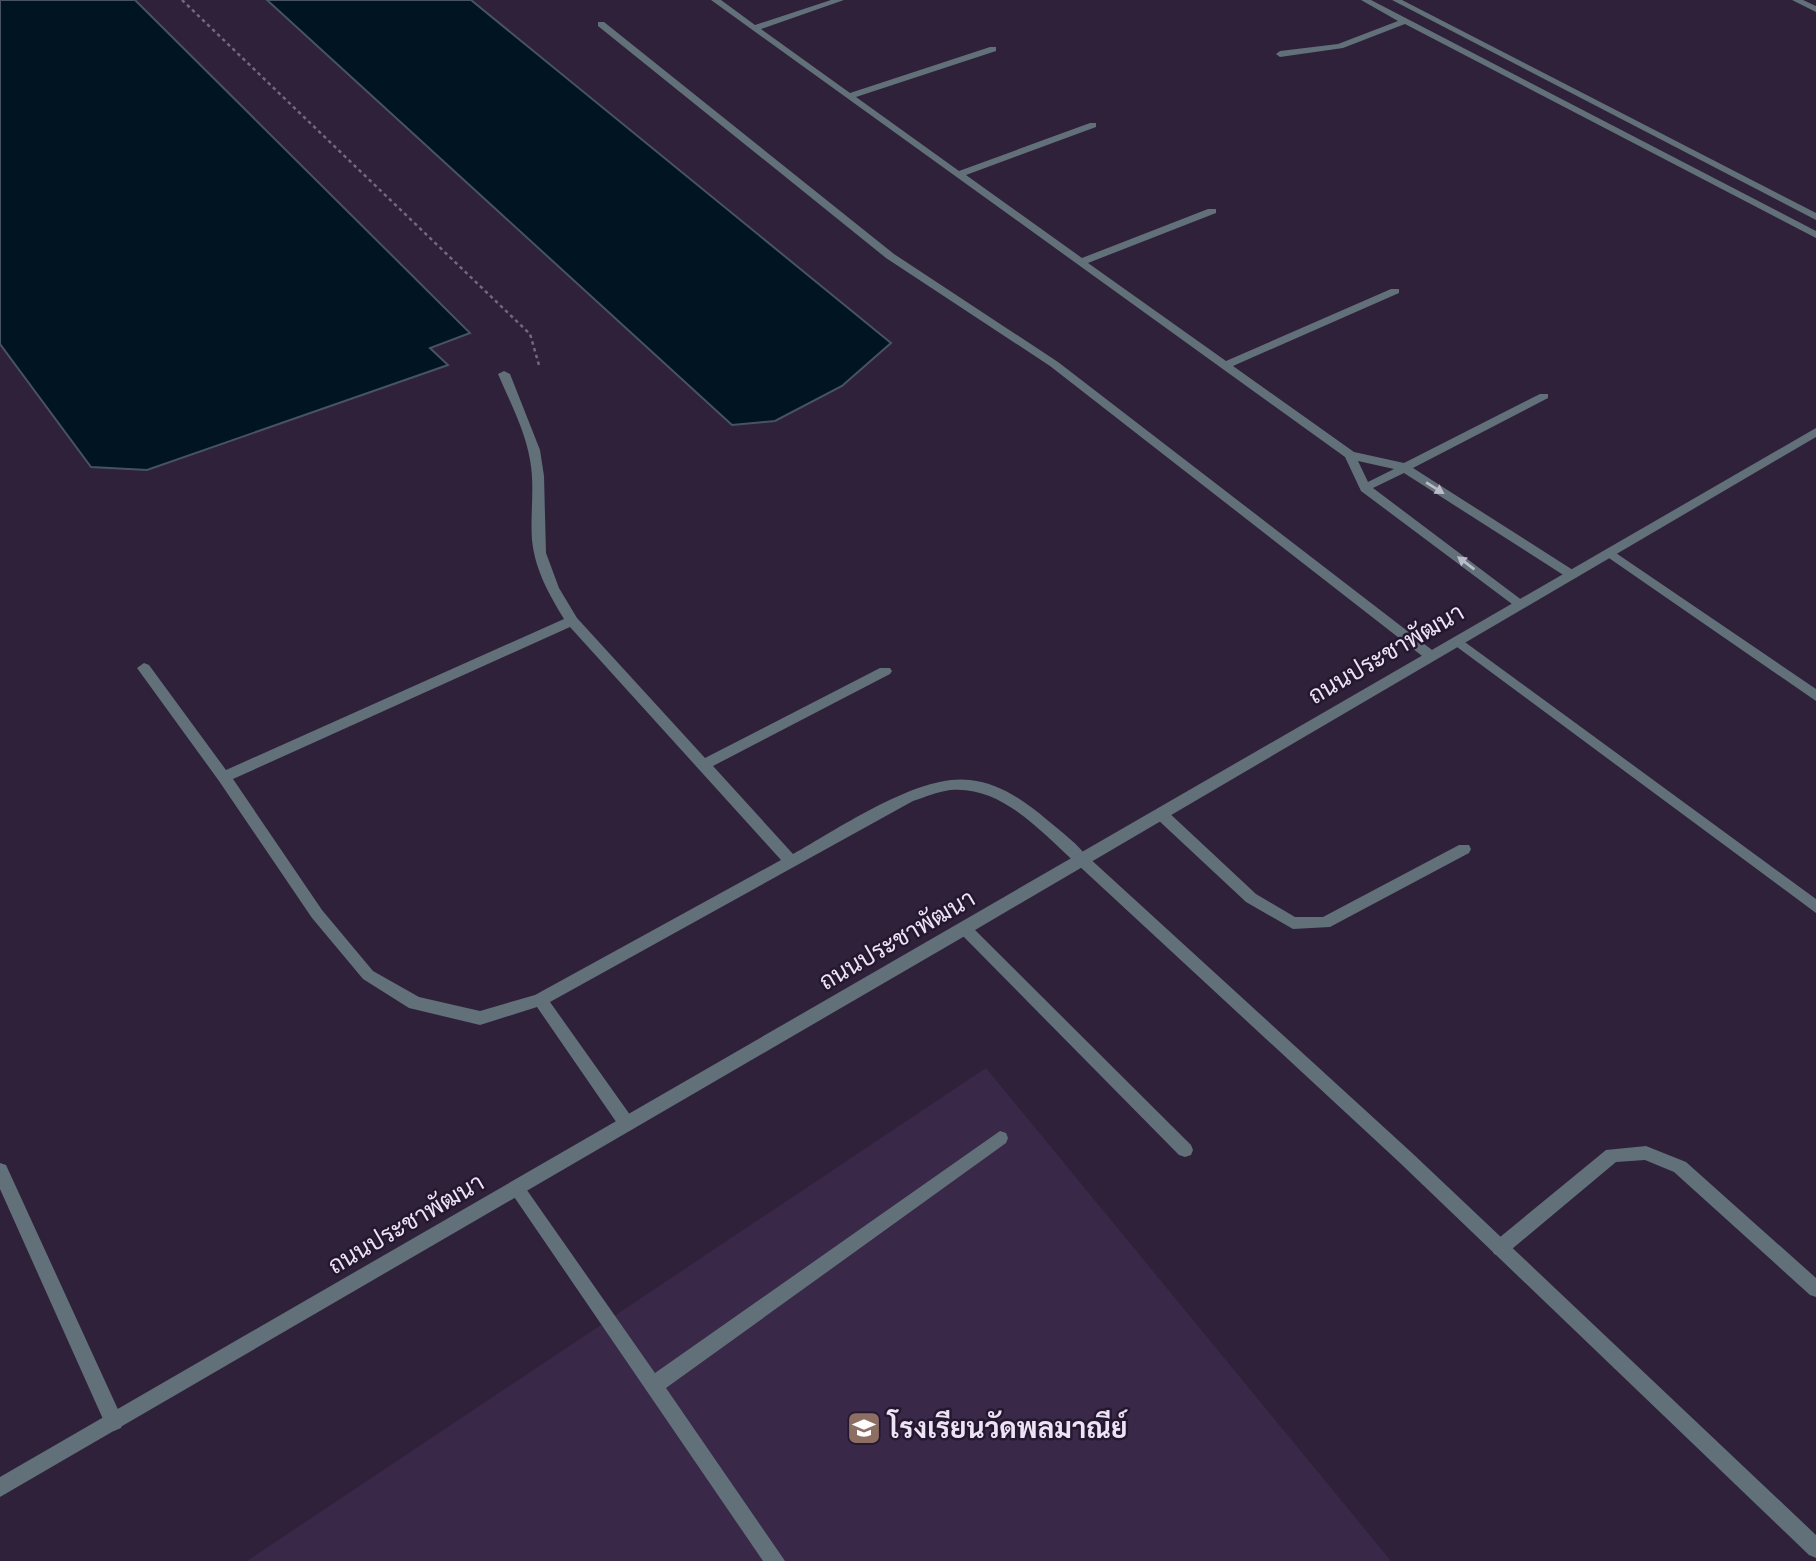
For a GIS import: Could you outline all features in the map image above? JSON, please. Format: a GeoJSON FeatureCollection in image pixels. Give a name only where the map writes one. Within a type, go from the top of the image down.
{"type":"FeatureCollection","features":[{"type":"Feature","properties":{"kind":"street"},"geometry":{"type":"LineString","coordinates":[[715,0],[1350,455],[1403,467],[1572,575]]}},
{"type":"Feature","properties":{"kind":"street"},"geometry":{"type":"LineString","coordinates":[[754,28],[840,0]]}},
{"type":"Feature","properties":{"kind":"street"},"geometry":{"type":"LineString","coordinates":[[1365,0],[1816,235]]}},
{"type":"Feature","properties":{"kind":"street"},"geometry":{"type":"LineString","coordinates":[[1396,0],[1816,218]]}},
{"type":"Feature","properties":{"kind":"street"},"geometry":{"type":"LineString","coordinates":[[1796,0],[1816,9]]}},
{"type":"Feature","properties":{"kind":"street"},"geometry":{"type":"LineString","coordinates":[[1280,54],[1340,46],[1406,21]]}},
{"type":"Feature","properties":{"kind":"street"},"geometry":{"type":"LineString","coordinates":[[601,24],[890,256],[1054,364],[1431,656]]}},
{"type":"Feature","properties":{"kind":"street"},"geometry":{"type":"LineString","coordinates":[[849,96],[993,49]]}},
{"type":"Feature","properties":{"kind":"street"},"geometry":{"type":"LineString","coordinates":[[959,174],[1093,125]]}},
{"type":"Feature","properties":{"kind":"street"},"geometry":{"type":"LineString","coordinates":[[1080,262],[1212,211]]}},
{"type":"Feature","properties":{"kind":"street"},"geometry":{"type":"LineString","coordinates":[[1225,365],[1395,291]]}},
{"type":"Feature","properties":{"kind":"street"},"geometry":{"type":"LineString","coordinates":[[505,374],[534,451],[539,488],[537,529],[540,555],[556,595],[572,621],[790,860]]}},
{"type":"Feature","properties":{"kind":"street"},"geometry":{"type":"LineString","coordinates":[[1365,488],[1544,396]]}},
{"type":"Feature","properties":{"kind":"street","name":"ถนนประชาพัฒนา"},"geometry":{"type":"LineString","coordinates":[[0,1488],[1816,432]]}},
{"type":"Feature","properties":{"kind":"street"},"geometry":{"type":"LineString","coordinates":[[1350,455],[1365,488],[1521,604]]}},
{"type":"Feature","properties":{"kind":"street"},"geometry":{"type":"LineString","coordinates":[[1610,553],[1816,696]]}},
{"type":"Feature","properties":{"kind":"street"},"geometry":{"type":"LineString","coordinates":[[224,777],[572,621]]}},
{"type":"Feature","properties":{"kind":"street"},"geometry":{"type":"LineString","coordinates":[[1458,641],[1816,906]]}},
{"type":"Feature","properties":{"kind":"street"},"geometry":{"type":"LineString","coordinates":[[144,668],[224,777],[317,914],[368,975],[415,1003],[480,1018],[540,1000],[908,797],[950,785],[990,789],[1018,805],[1082,860],[1395,1148],[1816,1548]]}},
{"type":"Feature","properties":{"kind":"street"},"geometry":{"type":"LineString","coordinates":[[703,765],[885,671]]}},
{"type":"Feature","properties":{"kind":"street"},"geometry":{"type":"LineString","coordinates":[[1160,814],[1251,898],[1293,923],[1325,923],[1464,849]]}},
{"type":"Feature","properties":{"kind":"street"},"geometry":{"type":"LineString","coordinates":[[965,929],[1185,1150]]}},
{"type":"Feature","properties":{"kind":"street"},"geometry":{"type":"LineString","coordinates":[[540,1000],[627,1124]]}},
{"type":"Feature","properties":{"kind":"street"},"geometry":{"type":"LineString","coordinates":[[653,1386],[1000,1138]]}},
{"type":"Feature","properties":{"kind":"street"},"geometry":{"type":"LineString","coordinates":[[1500,1248],[1612,1155],[1646,1153],[1680,1167],[1816,1289]]}},
{"type":"Feature","properties":{"kind":"street"},"geometry":{"type":"LineString","coordinates":[[0,1170],[114,1422]]}},
{"type":"Feature","properties":{"kind":"street"},"geometry":{"type":"LineString","coordinates":[[516,1188],[775,1561]]}},
{"type":"Feature","properties":{"kind":"path"},"geometry":{"type":"LineString","coordinates":[[182,0],[530,334],[547,392],[520,415]]}},
{"type":"Feature","properties":{"kind":"shaded area","name":"โรงเรียนวัดพลมาณีย์"},"geometry":{"type":"Polygon","coordinates":[[[986,1068],[1391,1561],[247,1561],[986,1068]]]}},
{"type":"Feature","properties":{"kind":"water"},"geometry":{"type":"Polygon","coordinates":[[[0,0],[135,0],[470,333],[430,348],[448,365],[147,470],[91,467],[0,344],[0,0]]]}},
{"type":"Feature","properties":{"kind":"water"},"geometry":{"type":"Polygon","coordinates":[[[267,0],[471,0],[891,343],[842,386],[775,421],[732,425],[267,0]]]}},
{"type":"Feature","properties":{"kind":"place","name":"โรงเรียนวัดพลมาณีย์"},"geometry":{"type":"Point","coordinates":[864,1428]}}]}
